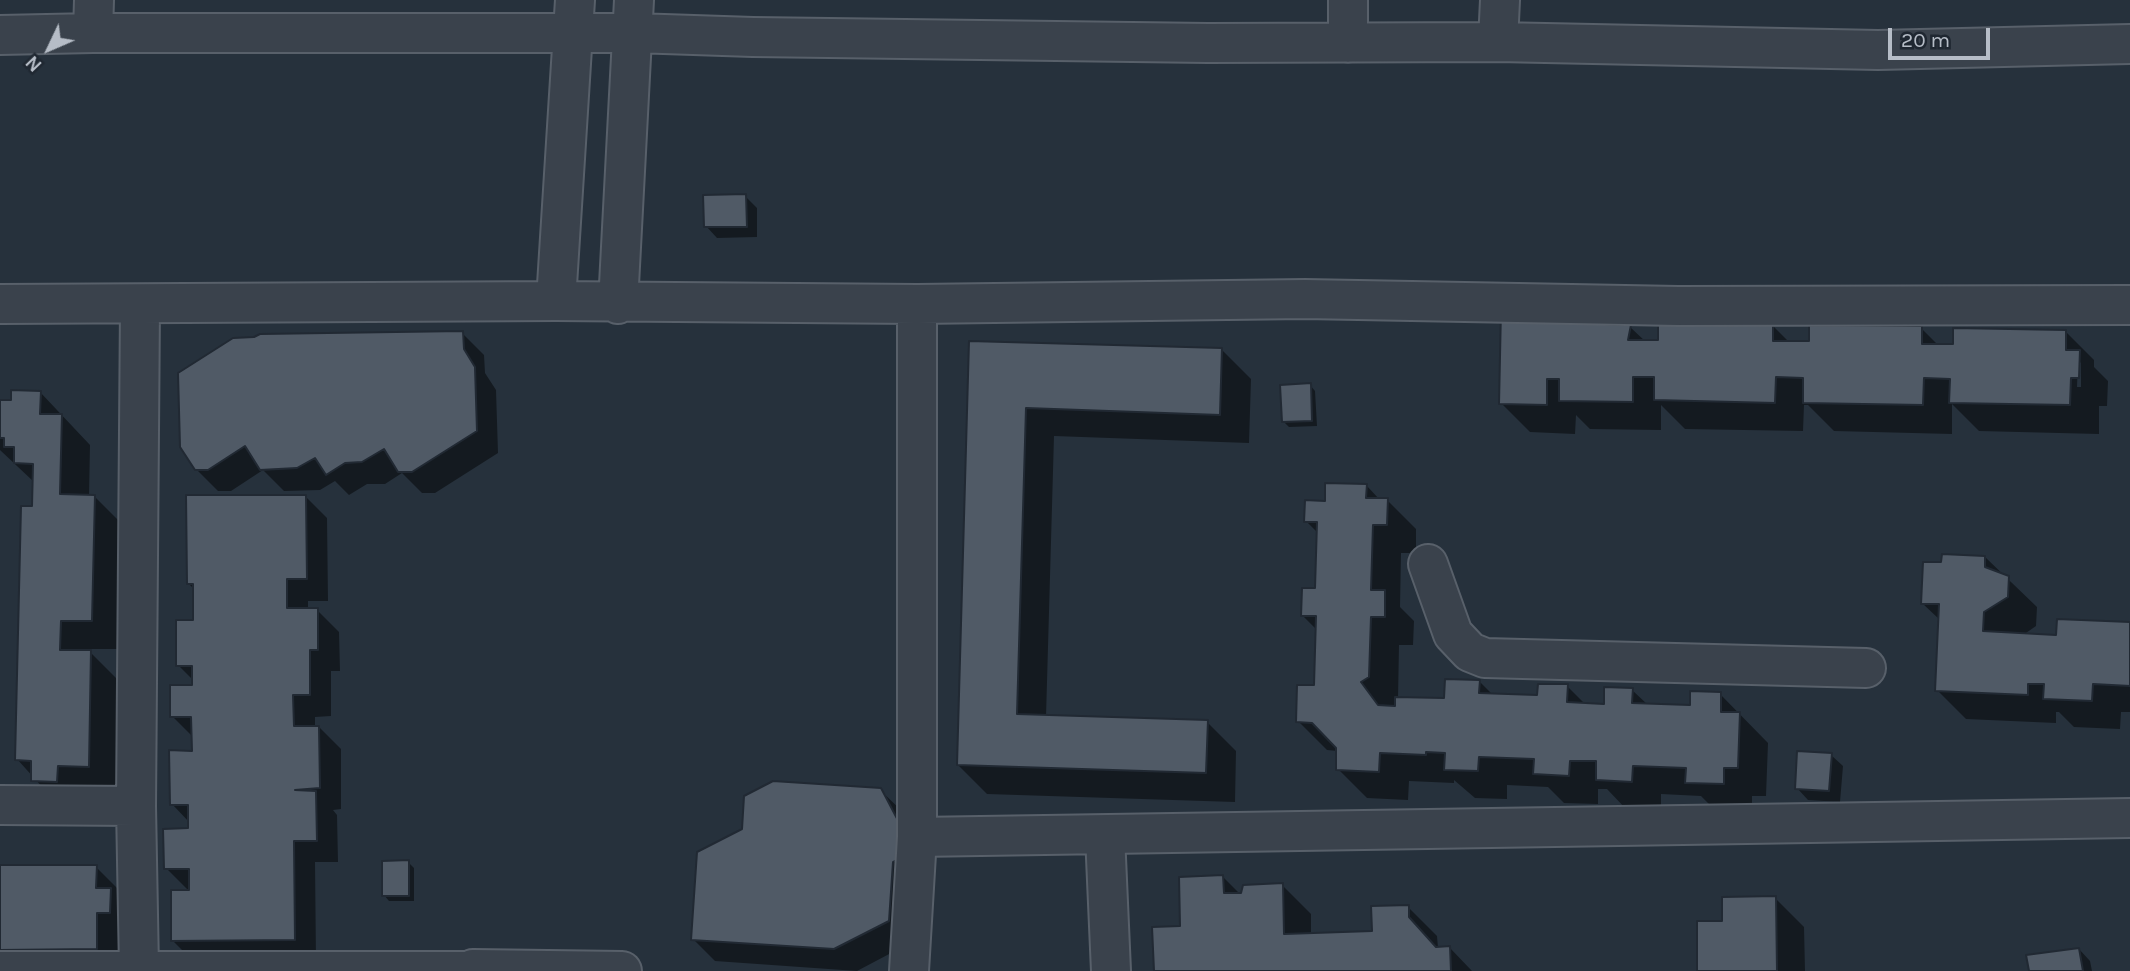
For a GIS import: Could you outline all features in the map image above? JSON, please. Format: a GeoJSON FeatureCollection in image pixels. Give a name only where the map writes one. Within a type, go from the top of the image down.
{"type":"FeatureCollection","features":[{"type":"Feature","properties":{"kind":"street"},"geometry":{"type":"LineString","coordinates":[[1348,0],[1348,43]]}},
{"type":"Feature","properties":{"kind":"street"},"geometry":{"type":"LineString","coordinates":[[1498,42],[1500,0]]}},
{"type":"Feature","properties":{"kind":"street"},"geometry":{"type":"LineString","coordinates":[[0,35],[93,16],[634,16],[753,37],[1498,42],[1878,50],[2130,44]]}},
{"type":"Feature","properties":{"kind":"street"},"geometry":{"type":"LineString","coordinates":[[618,304],[634,16]]}},
{"type":"Feature","properties":{"kind":"street"},"geometry":{"type":"LineString","coordinates":[[556,301],[574,17]]}},
{"type":"Feature","properties":{"kind":"street"},"geometry":{"type":"LineString","coordinates":[[0,304],[140,306],[556,301],[618,304],[918,304],[1306,299],[1678,306],[2130,305]]}},
{"type":"Feature","properties":{"kind":"street"},"geometry":{"type":"LineString","coordinates":[[909,971],[917,837],[918,304]]}},
{"type":"Feature","properties":{"kind":"street"},"geometry":{"type":"LineString","coordinates":[[139,969],[136,806],[140,306]]}},
{"type":"Feature","properties":{"kind":"street"},"geometry":{"type":"LineString","coordinates":[[1428,564],[1453,634],[1470,652],[1485,658],[1866,668]]}},
{"type":"Feature","properties":{"kind":"street"},"geometry":{"type":"LineString","coordinates":[[0,804],[136,806]]}},
{"type":"Feature","properties":{"kind":"street"},"geometry":{"type":"LineString","coordinates":[[917,837],[2130,818]]}},
{"type":"Feature","properties":{"kind":"street"},"geometry":{"type":"LineString","coordinates":[[1105,835],[1111,971]]}},
{"type":"Feature","properties":{"kind":"street"},"geometry":{"type":"LineString","coordinates":[[0,971],[622,971]]}},
{"type":"Feature","properties":{"kind":"building"},"geometry":{"type":"Polygon","coordinates":[[[746,194],[747,227],[704,227],[703,195],[746,194]]]}},
{"type":"Feature","properties":{"kind":"building"},"geometry":{"type":"Polygon","coordinates":[[[1501,309],[1552,322],[1631,325],[1628,340],[1658,340],[1658,324],[1773,323],[1773,341],[1809,341],[1809,325],[1922,326],[1922,344],[1953,344],[1953,328],[2066,330],[2066,350],[2080,350],[2079,378],[2071,378],[2070,405],[1949,403],[1950,379],[1924,378],[1923,405],[1803,403],[1803,378],[1776,377],[1775,403],[1654,400],[1654,377],[1633,377],[1633,402],[1559,401],[1559,379],[1547,379],[1547,405],[1499,404],[1501,309]]]}},
{"type":"Feature","properties":{"kind":"building"},"geometry":{"type":"Polygon","coordinates":[[[463,331],[464,349],[475,367],[477,431],[412,472],[398,472],[384,449],[362,462],[345,463],[326,475],[315,458],[297,468],[260,470],[245,446],[208,470],[195,470],[180,447],[178,373],[233,338],[260,334],[463,331]]]}},
{"type":"Feature","properties":{"kind":"building"},"geometry":{"type":"Polygon","coordinates":[[[969,341],[1222,348],[1220,415],[1026,408],[1017,714],[1208,720],[1206,773],[957,765],[969,341]]]}},
{"type":"Feature","properties":{"kind":"building"},"geometry":{"type":"Polygon","coordinates":[[[1311,383],[1312,421],[1282,422],[1280,385],[1311,383]]]}},
{"type":"Feature","properties":{"kind":"building"},"geometry":{"type":"Polygon","coordinates":[[[11,390],[41,391],[40,414],[62,414],[60,494],[95,495],[92,621],[61,621],[60,650],[91,650],[89,767],[58,766],[57,782],[31,781],[31,761],[15,760],[21,506],[32,506],[33,464],[14,463],[14,447],[4,447],[4,438],[0,438],[0,400],[11,400],[11,390]]]}},
{"type":"Feature","properties":{"kind":"building"},"geometry":{"type":"Polygon","coordinates":[[[1325,483],[1367,484],[1366,498],[1388,498],[1387,525],[1373,525],[1371,590],[1385,590],[1385,617],[1371,617],[1369,677],[1361,682],[1378,705],[1395,706],[1395,697],[1444,698],[1445,679],[1480,680],[1479,693],[1537,695],[1538,684],[1568,684],[1567,702],[1604,704],[1604,687],[1633,688],[1632,703],[1690,705],[1690,691],[1721,692],[1721,712],[1740,712],[1738,768],[1724,768],[1724,784],[1685,783],[1686,768],[1633,766],[1632,782],[1596,780],[1596,761],[1570,761],[1569,776],[1533,774],[1534,759],[1479,757],[1478,771],[1444,770],[1445,753],[1426,752],[1426,755],[1380,753],[1379,772],[1336,770],[1336,748],[1312,723],[1296,722],[1297,685],[1314,685],[1316,616],[1301,616],[1302,588],[1315,588],[1317,522],[1304,522],[1305,500],[1325,501],[1325,483]]]}},
{"type":"Feature","properties":{"kind":"building"},"geometry":{"type":"Polygon","coordinates":[[[186,495],[306,495],[307,579],[287,579],[287,608],[318,608],[318,650],[310,650],[310,695],[293,695],[294,726],[319,726],[320,788],[295,790],[316,791],[317,841],[294,841],[295,940],[171,941],[171,890],[189,890],[189,869],[164,869],[163,829],[188,828],[188,805],[170,805],[169,750],[192,751],[191,717],[170,717],[170,685],[192,685],[192,666],[176,666],[176,620],[193,620],[193,584],[187,584],[186,495]]]}},
{"type":"Feature","properties":{"kind":"building"},"geometry":{"type":"Polygon","coordinates":[[[1942,554],[1985,556],[1985,567],[2009,576],[2008,597],[1984,612],[1983,631],[2056,635],[2057,619],[2130,622],[2130,686],[2093,684],[2092,701],[2043,699],[2044,684],[2028,684],[2028,695],[1935,691],[1939,604],[1921,604],[1923,562],[1941,562],[1942,554]]]}},
{"type":"Feature","properties":{"kind":"building"},"geometry":{"type":"Polygon","coordinates":[[[1797,751],[1832,753],[1829,791],[1795,789],[1797,751]]]}},
{"type":"Feature","properties":{"kind":"building"},"geometry":{"type":"Polygon","coordinates":[[[773,781],[881,788],[903,830],[902,857],[893,862],[889,921],[834,949],[691,940],[697,852],[742,829],[744,796],[773,781]]]}},
{"type":"Feature","properties":{"kind":"building"},"geometry":{"type":"Polygon","coordinates":[[[409,860],[409,896],[382,896],[382,861],[409,860]]]}},
{"type":"Feature","properties":{"kind":"building"},"geometry":{"type":"Polygon","coordinates":[[[0,865],[97,865],[96,888],[111,888],[110,913],[97,913],[97,949],[0,950],[0,865]]]}},
{"type":"Feature","properties":{"kind":"building"},"geometry":{"type":"Polygon","coordinates":[[[1223,875],[1224,893],[1241,893],[1243,885],[1283,883],[1284,934],[1372,931],[1371,906],[1409,905],[1409,917],[1436,947],[1450,946],[1451,971],[1154,971],[1152,927],[1180,926],[1179,877],[1223,875]]]}},
{"type":"Feature","properties":{"kind":"building"},"geometry":{"type":"Polygon","coordinates":[[[1776,896],[1777,971],[1697,971],[1697,921],[1722,921],[1722,897],[1776,896]]]}},
{"type":"Feature","properties":{"kind":"building"},"geometry":{"type":"Polygon","coordinates":[[[2079,948],[2083,971],[2029,971],[2026,955],[2079,948]]]}}]}
